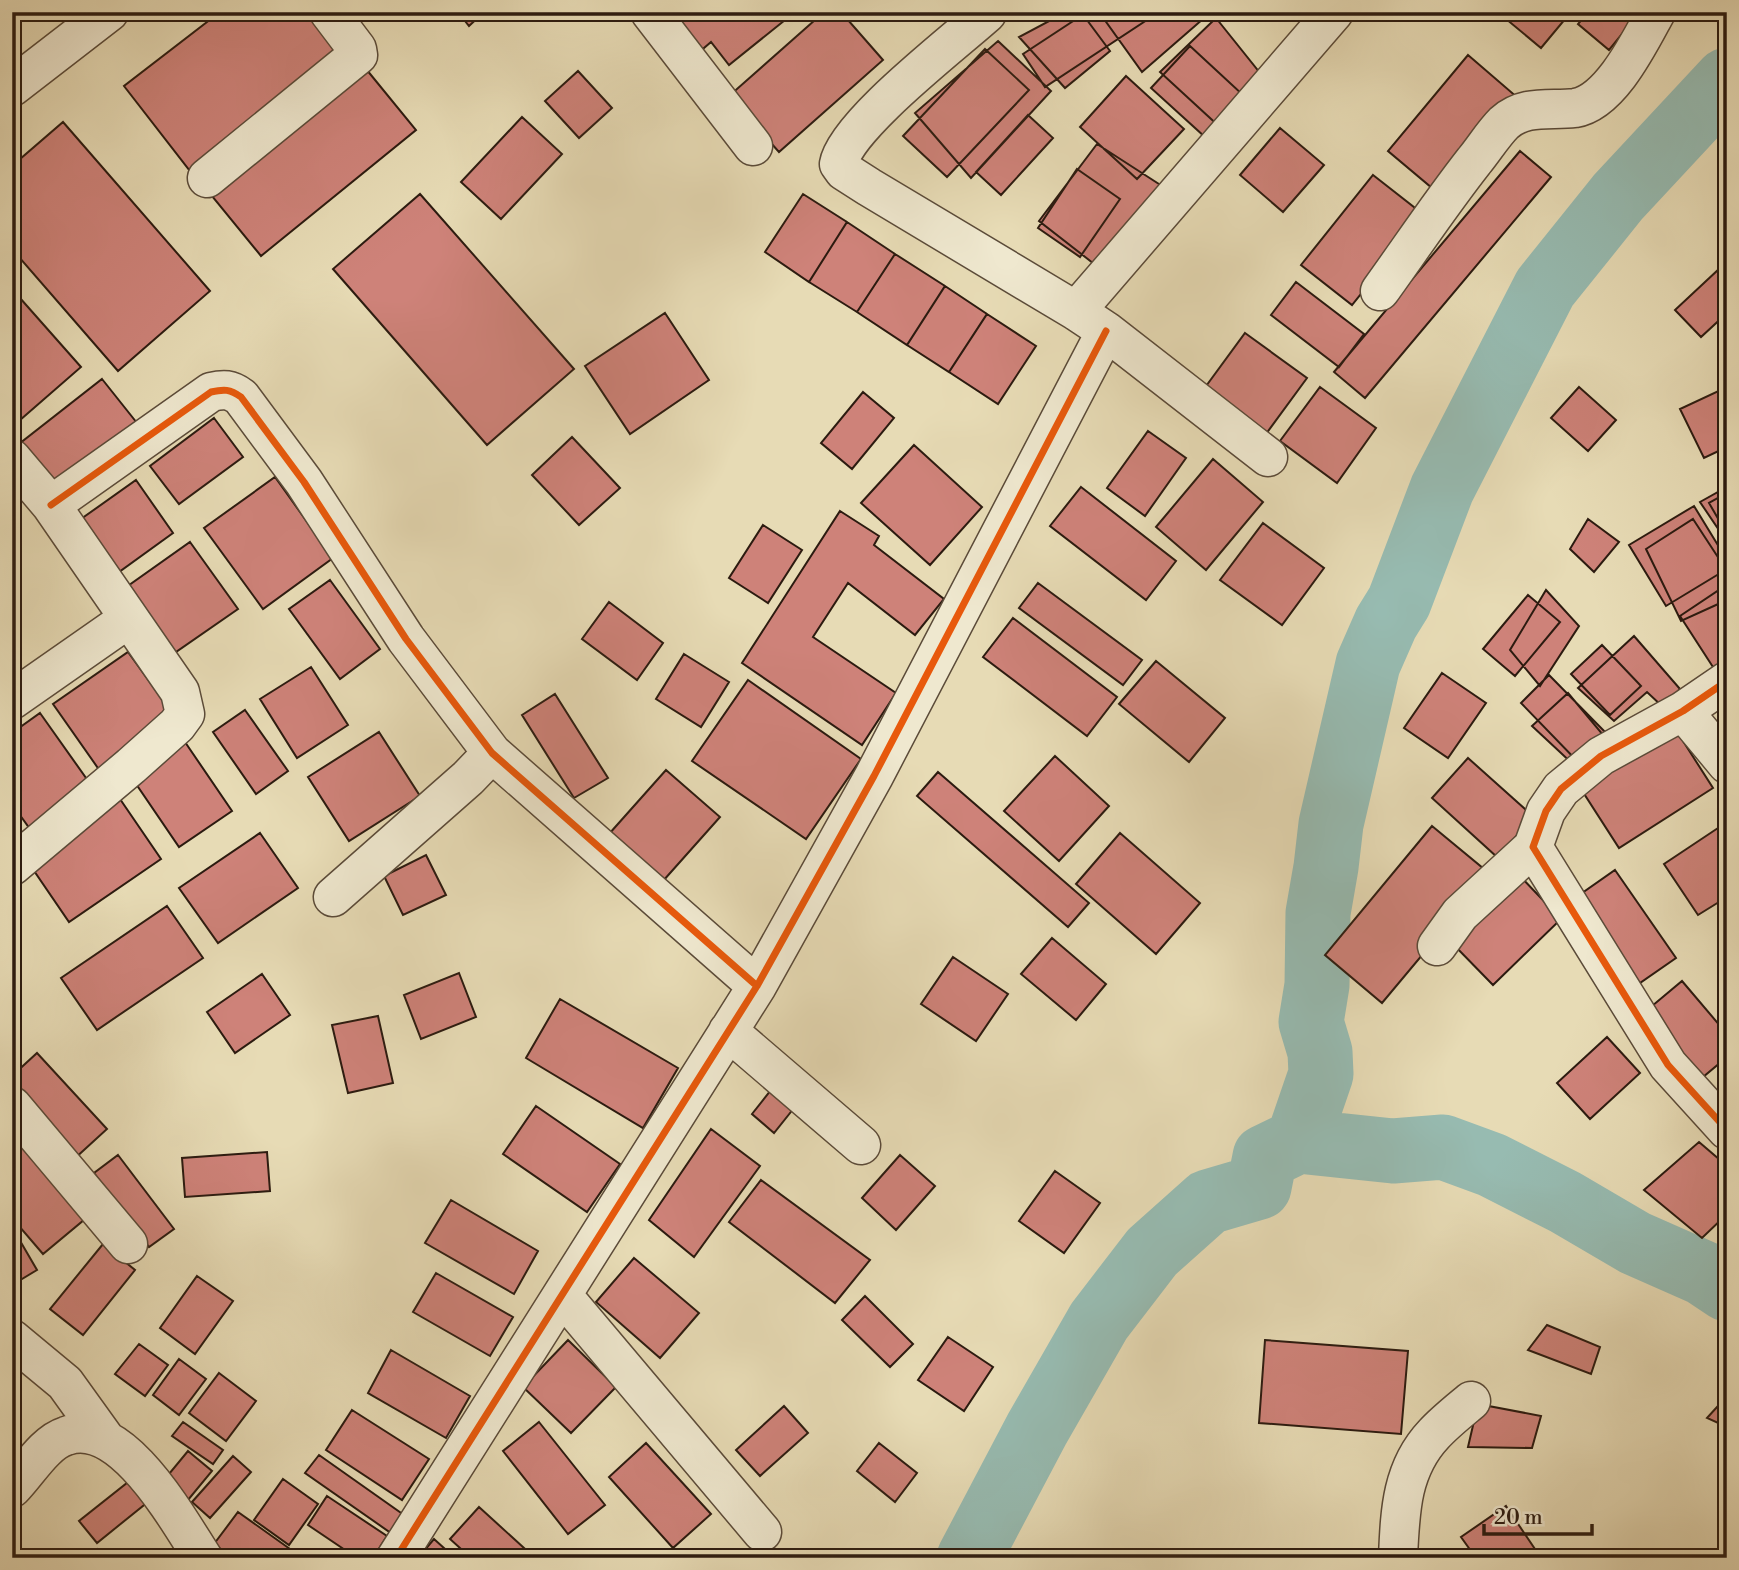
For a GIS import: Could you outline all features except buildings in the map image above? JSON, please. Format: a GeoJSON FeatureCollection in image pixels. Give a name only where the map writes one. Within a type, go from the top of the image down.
{"type":"FeatureCollection","features":[{"type":"Feature","properties":{"kind":"street"},"geometry":{"type":"LineString","coordinates":[[12,87],[109,12]]}},
{"type":"Feature","properties":{"kind":"street"},"geometry":{"type":"LineString","coordinates":[[207,178],[358,55],[357,49],[329,12]]}},
{"type":"Feature","properties":{"kind":"street"},"geometry":{"type":"LineString","coordinates":[[650,12],[753,146]]}},
{"type":"Feature","properties":{"kind":"street"},"geometry":{"type":"LineString","coordinates":[[396,1558],[757,986],[874,776],[1091,321],[1334,12]]}},
{"type":"Feature","properties":{"kind":"street"},"geometry":{"type":"LineString","coordinates":[[1380,291],[1458,181],[1505,123],[1536,108],[1578,108],[1592,102],[1610,85],[1634,53],[1656,12]]}},
{"type":"Feature","properties":{"kind":"street"},"geometry":{"type":"LineString","coordinates":[[987,13],[878,109],[847,145],[839,164],[844,171],[869,187],[1091,321],[1268,457]]}},
{"type":"Feature","properties":{"kind":"street"},"geometry":{"type":"LineString","coordinates":[[51,505],[211,392],[224,389],[233,391],[241,397],[304,482],[406,639],[492,753],[757,986]]}},
{"type":"Feature","properties":{"kind":"street"},"geometry":{"type":"LineString","coordinates":[[12,459],[51,505],[180,692],[184,704],[183,719],[12,866]]}},
{"type":"Feature","properties":{"kind":"street"},"geometry":{"type":"LineString","coordinates":[[12,700],[128,619]]}},
{"type":"Feature","properties":{"kind":"street"},"geometry":{"type":"LineString","coordinates":[[1437,946],[1460,914],[1533,847],[1546,811],[1561,789],[1601,756],[1683,711],[1727,681]]}},
{"type":"Feature","properties":{"kind":"street"},"geometry":{"type":"LineString","coordinates":[[1683,711],[1727,764]]}},
{"type":"Feature","properties":{"kind":"street"},"geometry":{"type":"LineString","coordinates":[[333,897],[468,778],[492,753]]}},
{"type":"Feature","properties":{"kind":"street"},"geometry":{"type":"LineString","coordinates":[[1533,847],[1668,1065],[1727,1130]]}},
{"type":"Feature","properties":{"kind":"street"},"geometry":{"type":"LineString","coordinates":[[728,1031],[861,1145]]}},
{"type":"Feature","properties":{"kind":"street"},"geometry":{"type":"LineString","coordinates":[[12,1106],[128,1244]]}},
{"type":"Feature","properties":{"kind":"street"},"geometry":{"type":"LineString","coordinates":[[562,1296],[762,1532]]}},
{"type":"Feature","properties":{"kind":"street"},"geometry":{"type":"LineString","coordinates":[[12,1339],[65,1383],[106,1440]]}},
{"type":"Feature","properties":{"kind":"street"},"geometry":{"type":"LineString","coordinates":[[1398,1558],[1399,1515],[1409,1470],[1433,1434],[1471,1401]]}},
{"type":"Feature","properties":{"kind":"street"},"geometry":{"type":"LineString","coordinates":[[12,1488],[52,1443],[67,1435],[83,1433],[106,1440],[124,1451],[143,1470],[203,1558]]}},
{"type":"Feature","properties":{"kind":"waterway"},"geometry":{"type":"LineString","coordinates":[[1298,1141],[1321,1074],[1320,1052],[1311,1022],[1317,985],[1318,913],[1331,824],[1368,664],[1386,623],[1399,602],[1442,489],[1545,288],[1618,197],[1727,80]]}},
{"type":"Feature","properties":{"kind":"waterway"},"geometry":{"type":"LineString","coordinates":[[969,1558],[1037,1429],[1099,1321],[1152,1252],[1208,1202],[1259,1187],[1265,1157],[1298,1141],[1393,1151],[1443,1147],[1492,1165],[1565,1202],[1635,1243],[1703,1273],[1727,1289]]}},
{"type":"Feature","properties":{"kind":"cycle path"},"geometry":{"type":"LineString","coordinates":[[396,1558],[757,986],[874,776],[1106,331]]}},
{"type":"Feature","properties":{"kind":"cycle path"},"geometry":{"type":"LineString","coordinates":[[51,505],[211,392],[234,392],[241,397],[304,482],[406,639],[492,753],[757,986]]}},
{"type":"Feature","properties":{"kind":"cycle path"},"geometry":{"type":"LineString","coordinates":[[1727,681],[1683,711],[1601,756],[1561,789],[1546,811],[1533,847],[1668,1065],[1727,1130]]}}]}
